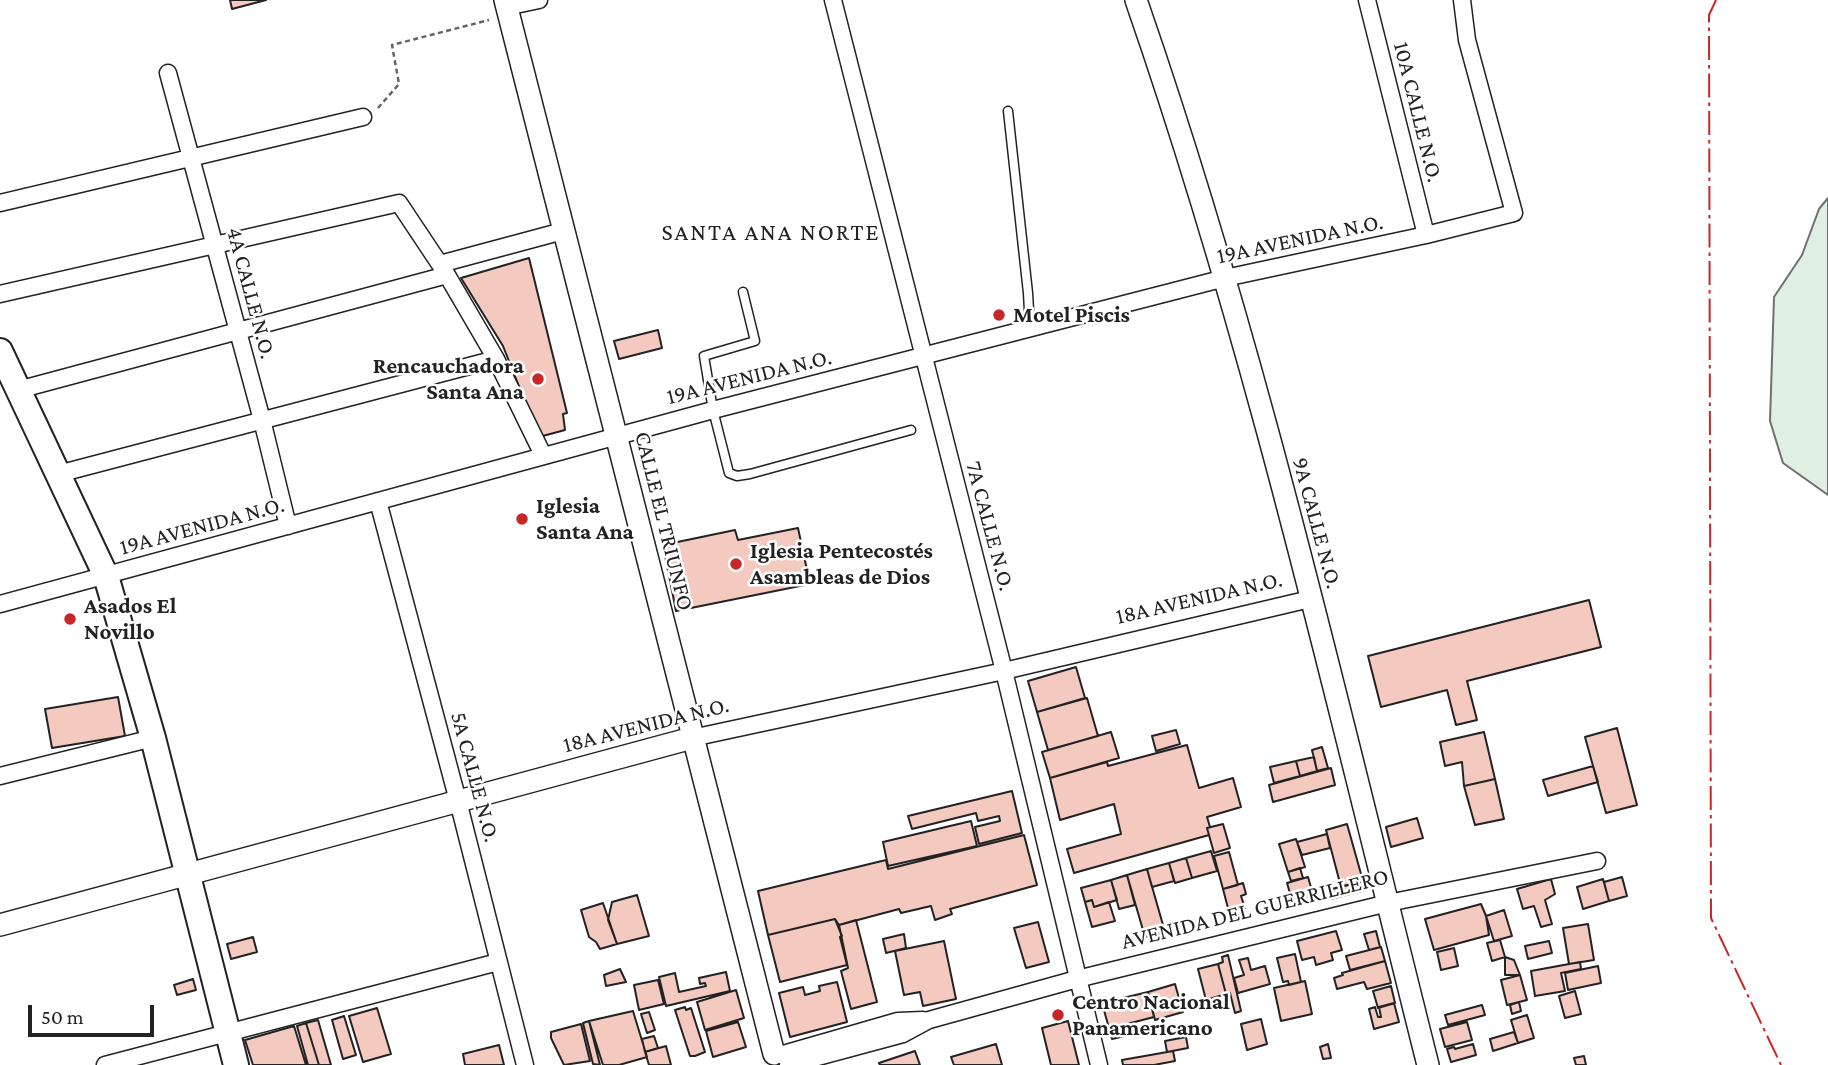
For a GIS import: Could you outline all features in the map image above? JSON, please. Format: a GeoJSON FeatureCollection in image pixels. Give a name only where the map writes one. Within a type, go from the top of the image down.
{"type":"FeatureCollection","features":[{"type":"Feature","properties":{"kind":"main road"},"geometry":{"type":"LineString","coordinates":[[0,351],[106,576],[153,738],[236,1065]]}},
{"type":"Feature","properties":{"kind":"street"},"geometry":{"type":"LineString","coordinates":[[507,7],[539,0]]}},
{"type":"Feature","properties":{"kind":"street","name":"7A CALLE N.O."},"geometry":{"type":"LineString","coordinates":[[832,0],[1004,671],[1099,1065]]}},
{"type":"Feature","properties":{"kind":"street","name":"9A CALLE N.O."},"geometry":{"type":"LineString","coordinates":[[1136,0],[1201,195],[1225,278],[1429,1065]]}},
{"type":"Feature","properties":{"kind":"street","name":"10A CALLE N.O."},"geometry":{"type":"LineString","coordinates":[[1367,0],[1426,235]]}},
{"type":"Feature","properties":{"kind":"street","name":"19A AVENIDA N.O."},"geometry":{"type":"LineString","coordinates":[[0,604],[615,435],[1225,278],[1426,235],[1514,213],[1466,40],[1462,0]]}},
{"type":"Feature","properties":{"kind":"street","name":"CALLE EL TRIUNFO"},"geometry":{"type":"LineString","coordinates":[[507,7],[775,1062]]}},
{"type":"Feature","properties":{"kind":"street","name":"4A CALLE N.O."},"geometry":{"type":"LineString","coordinates":[[168,73],[288,526]]}},
{"type":"Feature","properties":{"kind":"street"},"geometry":{"type":"LineString","coordinates":[[0,204],[363,117]]}},
{"type":"Feature","properties":{"kind":"street"},"geometry":{"type":"LineString","coordinates":[[0,294],[399,203],[496,359],[543,455]]}},
{"type":"Feature","properties":{"kind":"street"},"geometry":{"type":"LineString","coordinates":[[18,390],[238,330],[443,270],[563,231]]}},
{"type":"Feature","properties":{"kind":"street"},"geometry":{"type":"LineString","coordinates":[[58,474],[496,359]]}},
{"type":"Feature","properties":{"kind":"street","name":"5A CALLE N.O."},"geometry":{"type":"LineString","coordinates":[[378,501],[525,1065]]}},
{"type":"Feature","properties":{"kind":"street","name":"18A AVENIDA N.O."},"geometry":{"type":"LineString","coordinates":[[0,925],[692,738],[1004,671],[1310,599]]}},
{"type":"Feature","properties":{"kind":"street"},"geometry":{"type":"LineString","coordinates":[[0,776],[153,738]]}},
{"type":"Feature","properties":{"kind":"street","name":"AVENIDA DEL GUERRILLERO"},"geometry":{"type":"LineString","coordinates":[[775,1062],[898,1021],[929,1020],[1077,979],[1388,903],[1597,861]]}},
{"type":"Feature","properties":{"kind":"street"},"geometry":{"type":"LineString","coordinates":[[105,1065],[498,962]]}},
{"type":"Feature","properties":{"kind":"lane"},"geometry":{"type":"LineString","coordinates":[[1008,111],[1030,328]]}},
{"type":"Feature","properties":{"kind":"lane"},"geometry":{"type":"LineString","coordinates":[[743,292],[755,341],[704,356],[713,410],[729,473],[737,476],[911,430]]}},
{"type":"Feature","properties":{"kind":"path"},"geometry":{"type":"LineString","coordinates":[[363,117],[381,105],[399,84],[392,45],[507,7]]}},
{"type":"Feature","properties":{"kind":"green space"},"geometry":{"type":"Polygon","coordinates":[[[1828,198],[1828,495],[1783,463],[1770,421],[1774,297],[1802,255],[1819,209],[1828,198]]]}},
{"type":"Feature","properties":{"kind":"building"},"geometry":{"type":"Polygon","coordinates":[[[230,0],[266,0],[232,9],[230,0]]]}},
{"type":"Feature","properties":{"kind":"building","name":"Rencauchadora Santa Ana"},"geometry":{"type":"Polygon","coordinates":[[[529,258],[567,413],[563,414],[565,430],[539,437],[503,346],[461,278],[529,258]]]}},
{"type":"Feature","properties":{"kind":"building"},"geometry":{"type":"Polygon","coordinates":[[[658,330],[662,348],[619,359],[614,341],[658,330]]]}},
{"type":"Feature","properties":{"kind":"building","name":"Iglesia Pentecostés Asambleas de Dios"},"geometry":{"type":"Polygon","coordinates":[[[798,528],[810,584],[676,611],[663,545],[735,530],[738,540],[798,528]]]}},
{"type":"Feature","properties":{"kind":"building"},"geometry":{"type":"Polygon","coordinates":[[[1589,600],[1601,647],[1467,681],[1477,720],[1456,725],[1447,690],[1381,707],[1368,656],[1589,600]]]}},
{"type":"Feature","properties":{"kind":"building"},"geometry":{"type":"Polygon","coordinates":[[[1076,667],[1085,698],[1037,712],[1028,681],[1076,667]]]}},
{"type":"Feature","properties":{"kind":"building"},"geometry":{"type":"Polygon","coordinates":[[[118,697],[125,736],[52,748],[45,709],[118,697]]]}},
{"type":"Feature","properties":{"kind":"building"},"geometry":{"type":"Polygon","coordinates":[[[1087,698],[1098,736],[1048,750],[1037,712],[1087,698]]]}},
{"type":"Feature","properties":{"kind":"building"},"geometry":{"type":"Polygon","coordinates":[[[1617,728],[1637,805],[1606,813],[1585,737],[1617,728]]]}},
{"type":"Feature","properties":{"kind":"building"},"geometry":{"type":"Polygon","coordinates":[[[1176,730],[1180,744],[1156,751],[1152,736],[1176,730]]]}},
{"type":"Feature","properties":{"kind":"building"},"geometry":{"type":"Polygon","coordinates":[[[1111,732],[1119,758],[1050,778],[1042,752],[1111,732]]]}},
{"type":"Feature","properties":{"kind":"building"},"geometry":{"type":"Polygon","coordinates":[[[1484,732],[1495,779],[1464,786],[1462,762],[1445,766],[1440,742],[1484,732]]]}},
{"type":"Feature","properties":{"kind":"building"},"geometry":{"type":"Polygon","coordinates":[[[1187,745],[1199,788],[1233,778],[1241,807],[1207,817],[1209,835],[1074,873],[1067,849],[1121,834],[1114,804],[1060,820],[1050,778],[1107,762],[1108,766],[1187,745]]]}},
{"type":"Feature","properties":{"kind":"building"},"geometry":{"type":"Polygon","coordinates":[[[1322,747],[1328,768],[1317,771],[1312,750],[1322,747]]]}},
{"type":"Feature","properties":{"kind":"building"},"geometry":{"type":"Polygon","coordinates":[[[1314,757],[1317,771],[1300,776],[1296,761],[1314,757]]]}},
{"type":"Feature","properties":{"kind":"building"},"geometry":{"type":"Polygon","coordinates":[[[1296,761],[1300,776],[1274,783],[1270,767],[1296,761]]]}},
{"type":"Feature","properties":{"kind":"building"},"geometry":{"type":"Polygon","coordinates":[[[1593,766],[1598,782],[1548,796],[1543,780],[1593,766]]]}},
{"type":"Feature","properties":{"kind":"building"},"geometry":{"type":"Polygon","coordinates":[[[1331,768],[1335,785],[1273,802],[1269,785],[1331,768]]]}},
{"type":"Feature","properties":{"kind":"building"},"geometry":{"type":"Polygon","coordinates":[[[1495,779],[1504,819],[1475,825],[1464,786],[1495,779]]]}},
{"type":"Feature","properties":{"kind":"building"},"geometry":{"type":"Polygon","coordinates":[[[1012,791],[1022,833],[979,844],[975,827],[1000,821],[999,816],[978,821],[976,813],[912,829],[908,816],[1012,791]]]}},
{"type":"Feature","properties":{"kind":"building"},"geometry":{"type":"Polygon","coordinates":[[[1417,818],[1423,838],[1391,847],[1386,827],[1417,818]]]}},
{"type":"Feature","properties":{"kind":"building"},"geometry":{"type":"Polygon","coordinates":[[[971,821],[977,846],[888,866],[883,842],[971,821]]]}},
{"type":"Feature","properties":{"kind":"building"},"geometry":{"type":"Polygon","coordinates":[[[1223,824],[1230,848],[1214,853],[1207,828],[1223,824]]]}},
{"type":"Feature","properties":{"kind":"building"},"geometry":{"type":"Polygon","coordinates":[[[1347,824],[1363,881],[1341,887],[1326,830],[1347,824]]]}},
{"type":"Feature","properties":{"kind":"building"},"geometry":{"type":"Polygon","coordinates":[[[1327,834],[1330,848],[1302,855],[1297,842],[1327,834]]]}},
{"type":"Feature","properties":{"kind":"building"},"geometry":{"type":"Polygon","coordinates":[[[1024,835],[1037,885],[950,909],[952,914],[935,920],[931,906],[901,913],[899,909],[839,925],[835,919],[768,935],[758,891],[886,860],[888,869],[1024,835]]]}},
{"type":"Feature","properties":{"kind":"building"},"geometry":{"type":"Polygon","coordinates":[[[1296,839],[1305,867],[1288,872],[1279,844],[1296,839]]]}},
{"type":"Feature","properties":{"kind":"building"},"geometry":{"type":"Polygon","coordinates":[[[1211,851],[1217,871],[1192,878],[1186,858],[1211,851]]]}},
{"type":"Feature","properties":{"kind":"building"},"geometry":{"type":"Polygon","coordinates":[[[1229,852],[1238,885],[1223,889],[1214,856],[1229,852]]]}},
{"type":"Feature","properties":{"kind":"building"},"geometry":{"type":"Polygon","coordinates":[[[1186,858],[1192,878],[1175,883],[1169,863],[1186,858]]]}},
{"type":"Feature","properties":{"kind":"building"},"geometry":{"type":"Polygon","coordinates":[[[1169,863],[1174,881],[1152,887],[1147,869],[1169,863]]]}},
{"type":"Feature","properties":{"kind":"building"},"geometry":{"type":"Polygon","coordinates":[[[1300,868],[1303,878],[1291,881],[1288,872],[1300,868]]]}},
{"type":"Feature","properties":{"kind":"building"},"geometry":{"type":"Polygon","coordinates":[[[1147,869],[1165,932],[1145,937],[1127,875],[1147,869]]]}},
{"type":"Feature","properties":{"kind":"building"},"geometry":{"type":"Polygon","coordinates":[[[1127,875],[1135,905],[1119,909],[1111,880],[1127,875]]]}},
{"type":"Feature","properties":{"kind":"building"},"geometry":{"type":"Polygon","coordinates":[[[1308,877],[1315,901],[1294,907],[1287,883],[1308,877]]]}},
{"type":"Feature","properties":{"kind":"building"},"geometry":{"type":"Polygon","coordinates":[[[1622,877],[1627,896],[1609,901],[1604,882],[1622,877]]]}},
{"type":"Feature","properties":{"kind":"building"},"geometry":{"type":"Polygon","coordinates":[[[1551,879],[1555,894],[1545,900],[1552,924],[1541,927],[1534,906],[1523,909],[1517,889],[1551,879]]]}},
{"type":"Feature","properties":{"kind":"building"},"geometry":{"type":"Polygon","coordinates":[[[1603,879],[1609,901],[1583,909],[1577,887],[1603,879]]]}},
{"type":"Feature","properties":{"kind":"building"},"geometry":{"type":"Polygon","coordinates":[[[1111,880],[1117,900],[1094,907],[1092,900],[1085,902],[1081,888],[1111,880]]]}},
{"type":"Feature","properties":{"kind":"building"},"geometry":{"type":"Polygon","coordinates":[[[1363,881],[1366,890],[1331,899],[1328,890],[1363,881]]]}},
{"type":"Feature","properties":{"kind":"building"},"geometry":{"type":"Polygon","coordinates":[[[1243,883],[1246,894],[1241,896],[1245,908],[1229,912],[1223,889],[1243,883]]]}},
{"type":"Feature","properties":{"kind":"building"},"geometry":{"type":"Polygon","coordinates":[[[637,895],[649,936],[617,944],[608,920],[612,902],[637,895]]]}},
{"type":"Feature","properties":{"kind":"building"},"geometry":{"type":"Polygon","coordinates":[[[1092,900],[1094,907],[1109,902],[1115,921],[1092,927],[1085,902],[1092,900]]]}},
{"type":"Feature","properties":{"kind":"building"},"geometry":{"type":"Polygon","coordinates":[[[603,903],[617,944],[600,949],[589,937],[581,910],[603,903]]]}},
{"type":"Feature","properties":{"kind":"building"},"geometry":{"type":"Polygon","coordinates":[[[1481,904],[1489,935],[1434,950],[1425,919],[1481,904]]]}},
{"type":"Feature","properties":{"kind":"building"},"geometry":{"type":"Polygon","coordinates":[[[1504,910],[1512,936],[1494,941],[1486,916],[1504,910]]]}},
{"type":"Feature","properties":{"kind":"building"},"geometry":{"type":"Polygon","coordinates":[[[835,919],[842,936],[840,937],[847,965],[780,982],[768,935],[835,919]]]}},
{"type":"Feature","properties":{"kind":"building"},"geometry":{"type":"Polygon","coordinates":[[[856,920],[877,1002],[851,1009],[841,971],[848,968],[839,925],[856,920]]]}},
{"type":"Feature","properties":{"kind":"building"},"geometry":{"type":"Polygon","coordinates":[[[1038,922],[1049,962],[1026,968],[1014,928],[1038,922]]]}},
{"type":"Feature","properties":{"kind":"building"},"geometry":{"type":"Polygon","coordinates":[[[1588,924],[1594,960],[1569,964],[1563,928],[1588,924]]]}},
{"type":"Feature","properties":{"kind":"building"},"geometry":{"type":"Polygon","coordinates":[[[1336,931],[1342,950],[1331,953],[1333,960],[1316,965],[1314,957],[1302,960],[1297,941],[1336,931]]]}},
{"type":"Feature","properties":{"kind":"building"},"geometry":{"type":"Polygon","coordinates":[[[1376,931],[1380,947],[1369,950],[1364,934],[1376,931]]]}},
{"type":"Feature","properties":{"kind":"building"},"geometry":{"type":"Polygon","coordinates":[[[904,934],[906,948],[886,953],[883,939],[904,934]]]}},
{"type":"Feature","properties":{"kind":"building"},"geometry":{"type":"Polygon","coordinates":[[[253,937],[257,952],[231,959],[227,944],[253,937]]]}},
{"type":"Feature","properties":{"kind":"building"},"geometry":{"type":"Polygon","coordinates":[[[1500,940],[1505,957],[1492,961],[1487,943],[1500,940]]]}},
{"type":"Feature","properties":{"kind":"building"},"geometry":{"type":"Polygon","coordinates":[[[944,941],[956,999],[923,1006],[920,992],[904,995],[895,951],[944,941]]]}},
{"type":"Feature","properties":{"kind":"building"},"geometry":{"type":"Polygon","coordinates":[[[1549,941],[1552,953],[1528,959],[1525,946],[1549,941]]]}},
{"type":"Feature","properties":{"kind":"building"},"geometry":{"type":"Polygon","coordinates":[[[1381,947],[1385,961],[1350,970],[1346,956],[1381,947]]]}},
{"type":"Feature","properties":{"kind":"building"},"geometry":{"type":"Polygon","coordinates":[[[1454,948],[1458,966],[1441,970],[1437,952],[1454,948]]]}},
{"type":"Feature","properties":{"kind":"building"},"geometry":{"type":"Polygon","coordinates":[[[1295,954],[1301,982],[1289,985],[1288,981],[1283,982],[1277,958],[1295,954]]]}},
{"type":"Feature","properties":{"kind":"building"},"geometry":{"type":"Polygon","coordinates":[[[1228,955],[1241,1011],[1235,1013],[1230,993],[1226,994],[1218,964],[1223,962],[1222,957],[1228,955]]]}},
{"type":"Feature","properties":{"kind":"building"},"geometry":{"type":"Polygon","coordinates":[[[1505,957],[1514,960],[1520,975],[1505,975],[1505,957]]]}},
{"type":"Feature","properties":{"kind":"building"},"geometry":{"type":"Polygon","coordinates":[[[1248,958],[1251,970],[1265,966],[1270,984],[1238,993],[1234,978],[1244,975],[1239,960],[1248,958]]]}},
{"type":"Feature","properties":{"kind":"building"},"geometry":{"type":"Polygon","coordinates":[[[1385,961],[1391,983],[1367,989],[1364,982],[1337,989],[1334,978],[1343,975],[1342,973],[1385,961]]]}},
{"type":"Feature","properties":{"kind":"building"},"geometry":{"type":"Polygon","coordinates":[[[1580,962],[1581,969],[1561,973],[1565,991],[1535,996],[1531,971],[1580,962]]]}},
{"type":"Feature","properties":{"kind":"building"},"geometry":{"type":"Polygon","coordinates":[[[1218,964],[1226,994],[1206,1000],[1198,969],[1218,964]]]}},
{"type":"Feature","properties":{"kind":"building"},"geometry":{"type":"Polygon","coordinates":[[[1598,966],[1601,983],[1568,990],[1565,973],[1598,966]]]}},
{"type":"Feature","properties":{"kind":"building"},"geometry":{"type":"Polygon","coordinates":[[[620,969],[626,982],[606,986],[604,975],[620,969]]]}},
{"type":"Feature","properties":{"kind":"building"},"geometry":{"type":"Polygon","coordinates":[[[726,972],[730,991],[666,1006],[659,977],[675,973],[679,992],[706,986],[705,983],[700,984],[699,978],[726,972]]]}},
{"type":"Feature","properties":{"kind":"building"},"geometry":{"type":"Polygon","coordinates":[[[1520,975],[1527,1000],[1507,1005],[1501,980],[1520,975]]]}},
{"type":"Feature","properties":{"kind":"building"},"geometry":{"type":"Polygon","coordinates":[[[193,979],[196,990],[177,995],[174,985],[193,979]]]}},
{"type":"Feature","properties":{"kind":"building"},"geometry":{"type":"Polygon","coordinates":[[[658,980],[664,1004],[639,1010],[634,985],[658,980]]]}},
{"type":"Feature","properties":{"kind":"building"},"geometry":{"type":"Polygon","coordinates":[[[1305,981],[1312,1014],[1281,1021],[1274,988],[1305,981]]]}},
{"type":"Feature","properties":{"kind":"building"},"geometry":{"type":"Polygon","coordinates":[[[837,982],[847,1022],[790,1037],[779,993],[803,987],[805,995],[820,991],[819,986],[837,982]]]}},
{"type":"Feature","properties":{"kind":"building"},"geometry":{"type":"Polygon","coordinates":[[[1175,984],[1183,1012],[1155,1020],[1148,992],[1175,984]]]}},
{"type":"Feature","properties":{"kind":"building"},"geometry":{"type":"Polygon","coordinates":[[[1391,986],[1395,1003],[1378,1008],[1373,991],[1391,986]]]}},
{"type":"Feature","properties":{"kind":"building"},"geometry":{"type":"Polygon","coordinates":[[[736,990],[744,1018],[705,1030],[697,1002],[736,990]]]}},
{"type":"Feature","properties":{"kind":"building"},"geometry":{"type":"Polygon","coordinates":[[[1575,991],[1581,1014],[1565,1018],[1559,996],[1575,991]]]}},
{"type":"Feature","properties":{"kind":"building"},"geometry":{"type":"Polygon","coordinates":[[[1148,992],[1154,1017],[1127,1024],[1129,1035],[1112,1039],[1102,1003],[1148,992]]]}},
{"type":"Feature","properties":{"kind":"building"},"geometry":{"type":"Polygon","coordinates":[[[1519,1002],[1521,1011],[1512,1014],[1510,1005],[1519,1002]]]}},
{"type":"Feature","properties":{"kind":"building"},"geometry":{"type":"Polygon","coordinates":[[[1394,1003],[1399,1022],[1374,1029],[1369,1009],[1375,1007],[1378,1017],[1381,1017],[1379,1007],[1394,1003]]]}},
{"type":"Feature","properties":{"kind":"building"},"geometry":{"type":"Polygon","coordinates":[[[1482,1005],[1485,1015],[1448,1025],[1445,1015],[1482,1005]]]}},
{"type":"Feature","properties":{"kind":"building"},"geometry":{"type":"Polygon","coordinates":[[[685,1007],[686,1010],[691,1008],[705,1052],[695,1056],[690,1056],[675,1010],[685,1007]]]}},
{"type":"Feature","properties":{"kind":"building"},"geometry":{"type":"Polygon","coordinates":[[[377,1008],[391,1054],[363,1062],[349,1016],[377,1008]]]}},
{"type":"Feature","properties":{"kind":"building"},"geometry":{"type":"Polygon","coordinates":[[[633,1011],[647,1057],[619,1065],[603,1065],[589,1021],[633,1011]]]}},
{"type":"Feature","properties":{"kind":"building"},"geometry":{"type":"Polygon","coordinates":[[[649,1012],[655,1030],[647,1033],[641,1014],[649,1012]]]}},
{"type":"Feature","properties":{"kind":"building"},"geometry":{"type":"Polygon","coordinates":[[[1527,1015],[1534,1038],[1518,1043],[1511,1020],[1527,1015]]]}},
{"type":"Feature","properties":{"kind":"building"},"geometry":{"type":"Polygon","coordinates":[[[344,1016],[356,1055],[343,1059],[332,1020],[344,1016]]]}},
{"type":"Feature","properties":{"kind":"building"},"geometry":{"type":"Polygon","coordinates":[[[1261,1019],[1267,1044],[1247,1050],[1241,1024],[1261,1019]]]}},
{"type":"Feature","properties":{"kind":"building"},"geometry":{"type":"Polygon","coordinates":[[[318,1020],[331,1065],[319,1065],[306,1023],[318,1020]]]}},
{"type":"Feature","properties":{"kind":"building"},"geometry":{"type":"Polygon","coordinates":[[[589,1021],[600,1065],[593,1064],[583,1023],[589,1021]]]}},
{"type":"Feature","properties":{"kind":"building"},"geometry":{"type":"Polygon","coordinates":[[[1068,1021],[1079,1065],[1051,1065],[1042,1028],[1068,1021]]]}},
{"type":"Feature","properties":{"kind":"building"},"geometry":{"type":"Polygon","coordinates":[[[738,1022],[746,1047],[713,1057],[706,1031],[738,1022]]]}},
{"type":"Feature","properties":{"kind":"building"},"geometry":{"type":"Polygon","coordinates":[[[1467,1022],[1472,1040],[1445,1047],[1440,1029],[1467,1022]]]}},
{"type":"Feature","properties":{"kind":"building"},"geometry":{"type":"Polygon","coordinates":[[[306,1023],[319,1065],[308,1065],[297,1026],[306,1023]]]}},
{"type":"Feature","properties":{"kind":"building"},"geometry":{"type":"Polygon","coordinates":[[[581,1024],[590,1061],[564,1065],[551,1038],[551,1032],[581,1024]]]}},
{"type":"Feature","properties":{"kind":"building"},"geometry":{"type":"Polygon","coordinates":[[[294,1026],[306,1065],[253,1065],[245,1040],[294,1026]]]}},
{"type":"Feature","properties":{"kind":"building"},"geometry":{"type":"Polygon","coordinates":[[[1514,1032],[1518,1043],[1493,1051],[1490,1039],[1514,1032]]]}},
{"type":"Feature","properties":{"kind":"building"},"geometry":{"type":"Polygon","coordinates":[[[654,1036],[658,1048],[645,1052],[642,1039],[654,1036]]]}},
{"type":"Feature","properties":{"kind":"building"},"geometry":{"type":"Polygon","coordinates":[[[1186,1037],[1188,1048],[1167,1052],[1165,1041],[1186,1037]]]}},
{"type":"Feature","properties":{"kind":"building"},"geometry":{"type":"Polygon","coordinates":[[[996,1044],[1002,1065],[954,1065],[951,1057],[996,1044]]]}},
{"type":"Feature","properties":{"kind":"building"},"geometry":{"type":"Polygon","coordinates":[[[1328,1044],[1331,1058],[1323,1059],[1320,1047],[1328,1044]]]}},
{"type":"Feature","properties":{"kind":"building"},"geometry":{"type":"Polygon","coordinates":[[[1473,1044],[1476,1055],[1451,1062],[1447,1049],[1473,1044]]]}},
{"type":"Feature","properties":{"kind":"building"},"geometry":{"type":"Polygon","coordinates":[[[499,1045],[504,1065],[465,1065],[463,1054],[499,1045]]]}},
{"type":"Feature","properties":{"kind":"building"},"geometry":{"type":"Polygon","coordinates":[[[666,1046],[671,1065],[649,1065],[645,1052],[666,1046]]]}},
{"type":"Feature","properties":{"kind":"building"},"geometry":{"type":"Polygon","coordinates":[[[915,1051],[920,1065],[879,1063],[915,1051]]]}},
{"type":"Feature","properties":{"kind":"building"},"geometry":{"type":"Polygon","coordinates":[[[1173,1051],[1175,1061],[1154,1065],[1123,1065],[1122,1060],[1173,1051]]]}},
{"type":"Feature","properties":{"kind":"building"},"geometry":{"type":"Polygon","coordinates":[[[1584,1056],[1586,1065],[1576,1065],[1574,1058],[1584,1056]]]}},
{"type":"Feature","properties":{"kind":"power"},"geometry":{"type":"LineString","coordinates":[[1716,0],[1709,15],[1711,918],[1781,1065]]}},
{"type":"Feature","properties":{"kind":"place","name":"Motel Piscis"},"geometry":{"type":"Point","coordinates":[999,315]}},
{"type":"Feature","properties":{"kind":"place","name":"Rencauchadora Santa Ana"},"geometry":{"type":"Point","coordinates":[538,379]}},
{"type":"Feature","properties":{"kind":"place","name":"Iglesia Santa Ana"},"geometry":{"type":"Point","coordinates":[522,519]}},
{"type":"Feature","properties":{"kind":"place","name":"Iglesia Pentecostés Asambleas de Dios"},"geometry":{"type":"Point","coordinates":[736,564]}},
{"type":"Feature","properties":{"kind":"place","name":"Asados El Novillo"},"geometry":{"type":"Point","coordinates":[70,619]}},
{"type":"Feature","properties":{"kind":"place","name":"Centro Nacional Panamericano"},"geometry":{"type":"Point","coordinates":[1058,1015]}},
{"type":"Feature","properties":{"kind":"district","name":"SANTA ANA NORTE"},"geometry":{"type":"Point","coordinates":[771,233]}}]}
